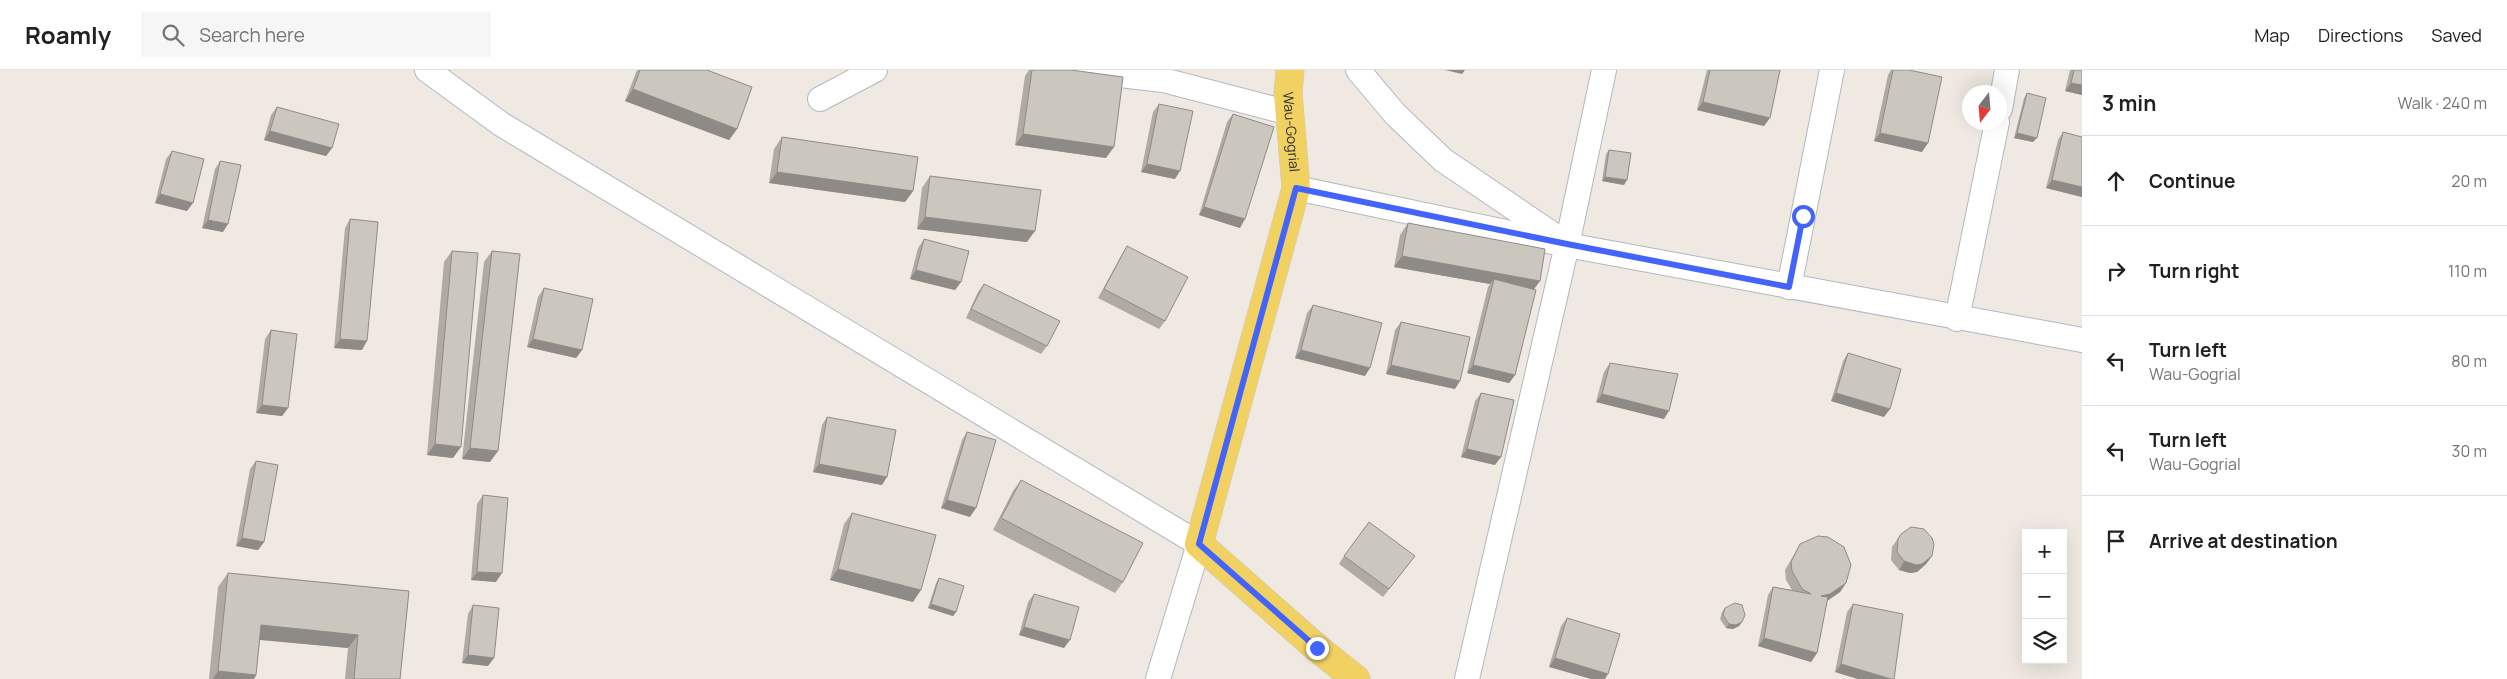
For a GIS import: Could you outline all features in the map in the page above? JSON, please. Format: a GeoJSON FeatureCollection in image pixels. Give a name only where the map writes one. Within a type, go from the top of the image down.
{"type":"FeatureCollection","features":[{"type":"Feature","properties":{"kind":"main road","name":"Wau-Gogrial"},"geometry":{"type":"LineString","coordinates":[[1199,544],[1296,188],[1288,93],[1290,70]]}},
{"type":"Feature","properties":{"kind":"main road"},"geometry":{"type":"LineString","coordinates":[[1199,544],[1317,648],[1356,679]]}},
{"type":"Feature","properties":{"kind":"street"},"geometry":{"type":"LineString","coordinates":[[820,99],[875,70]]}},
{"type":"Feature","properties":{"kind":"street"},"geometry":{"type":"LineString","coordinates":[[1077,70],[1163,80],[1290,113]]}},
{"type":"Feature","properties":{"kind":"street"},"geometry":{"type":"LineString","coordinates":[[1358,70],[1395,114],[1443,160],[1567,244]]}},
{"type":"Feature","properties":{"kind":"street"},"geometry":{"type":"LineString","coordinates":[[1467,679],[1567,244],[1604,70]]}},
{"type":"Feature","properties":{"kind":"street"},"geometry":{"type":"LineString","coordinates":[[1789,287],[1832,70]]}},
{"type":"Feature","properties":{"kind":"street"},"geometry":{"type":"LineString","coordinates":[[2004,85],[2007,70]]}},
{"type":"Feature","properties":{"kind":"street"},"geometry":{"type":"LineString","coordinates":[[434,72],[501,124],[1199,544],[1158,679]]}},
{"type":"Feature","properties":{"kind":"street"},"geometry":{"type":"LineString","coordinates":[[1957,319],[1995,130]]}},
{"type":"Feature","properties":{"kind":"street"},"geometry":{"type":"LineString","coordinates":[[1296,188],[1567,244],[1789,287],[1957,319],[2082,340]]}},
{"type":"Feature","properties":{"kind":"building"},"geometry":{"type":"Polygon","coordinates":[[[640,70],[707,70],[752,87],[737,129],[633,89],[640,70]]]}},
{"type":"Feature","properties":{"kind":"building"},"geometry":{"type":"Polygon","coordinates":[[[1032,70],[1071,70],[1123,77],[1114,147],[1023,134],[1032,70]]]}},
{"type":"Feature","properties":{"kind":"building"},"geometry":{"type":"Polygon","coordinates":[[[1710,70],[1780,70],[1770,118],[1703,102],[1710,70]]]}},
{"type":"Feature","properties":{"kind":"building"},"geometry":{"type":"Polygon","coordinates":[[[1893,70],[1909,70],[1942,77],[1928,143],[1880,133],[1893,70]]]}},
{"type":"Feature","properties":{"kind":"building"},"geometry":{"type":"Polygon","coordinates":[[[2074,70],[2082,70],[2082,85],[2071,83],[2074,70]]]}},
{"type":"Feature","properties":{"kind":"building"},"geometry":{"type":"Polygon","coordinates":[[[2027,93],[2046,98],[2037,138],[2017,133],[2027,93]]]}},
{"type":"Feature","properties":{"kind":"building"},"geometry":{"type":"Polygon","coordinates":[[[1159,104],[1193,111],[1180,171],[1147,164],[1159,104]]]}},
{"type":"Feature","properties":{"kind":"building"},"geometry":{"type":"Polygon","coordinates":[[[277,107],[339,124],[332,148],[270,131],[277,107]]]}},
{"type":"Feature","properties":{"kind":"building"},"geometry":{"type":"Polygon","coordinates":[[[1233,114],[1274,127],[1245,219],[1204,207],[1233,114]]]}},
{"type":"Feature","properties":{"kind":"building"},"geometry":{"type":"Polygon","coordinates":[[[2063,132],[2082,137],[2082,187],[2052,180],[2063,132]]]}},
{"type":"Feature","properties":{"kind":"building"},"geometry":{"type":"Polygon","coordinates":[[[782,137],[918,157],[913,191],[777,172],[782,137]]]}},
{"type":"Feature","properties":{"kind":"building"},"geometry":{"type":"Polygon","coordinates":[[[1609,150],[1631,153],[1627,180],[1605,177],[1609,150]]]}},
{"type":"Feature","properties":{"kind":"building"},"geometry":{"type":"Polygon","coordinates":[[[172,151],[204,159],[193,203],[160,194],[172,151]]]}},
{"type":"Feature","properties":{"kind":"building"},"geometry":{"type":"Polygon","coordinates":[[[220,161],[241,165],[228,224],[208,220],[220,161]]]}},
{"type":"Feature","properties":{"kind":"building"},"geometry":{"type":"Polygon","coordinates":[[[930,176],[1041,190],[1035,231],[925,217],[930,176]]]}},
{"type":"Feature","properties":{"kind":"building"},"geometry":{"type":"Polygon","coordinates":[[[350,219],[378,222],[367,341],[340,339],[350,219]]]}},
{"type":"Feature","properties":{"kind":"building"},"geometry":{"type":"Polygon","coordinates":[[[1408,223],[1545,249],[1540,281],[1402,256],[1408,223]]]}},
{"type":"Feature","properties":{"kind":"building"},"geometry":{"type":"Polygon","coordinates":[[[924,239],[969,251],[961,282],[916,270],[924,239]]]}},
{"type":"Feature","properties":{"kind":"building"},"geometry":{"type":"Polygon","coordinates":[[[1127,246],[1188,277],[1165,321],[1104,289],[1127,246]]]}},
{"type":"Feature","properties":{"kind":"building"},"geometry":{"type":"Polygon","coordinates":[[[452,251],[478,253],[461,447],[435,444],[452,251]]]}},
{"type":"Feature","properties":{"kind":"building"},"geometry":{"type":"Polygon","coordinates":[[[492,251],[520,254],[498,451],[470,448],[492,251]]]}},
{"type":"Feature","properties":{"kind":"building"},"geometry":{"type":"Polygon","coordinates":[[[1494,279],[1536,290],[1515,375],[1473,365],[1494,279]]]}},
{"type":"Feature","properties":{"kind":"building"},"geometry":{"type":"Polygon","coordinates":[[[984,284],[1060,321],[1047,346],[971,309],[984,284]]]}},
{"type":"Feature","properties":{"kind":"building"},"geometry":{"type":"Polygon","coordinates":[[[544,288],[593,299],[582,350],[533,339],[544,288]]]}},
{"type":"Feature","properties":{"kind":"building"},"geometry":{"type":"Polygon","coordinates":[[[1313,305],[1382,323],[1370,368],[1301,350],[1313,305]]]}},
{"type":"Feature","properties":{"kind":"building"},"geometry":{"type":"Polygon","coordinates":[[[1401,322],[1470,337],[1460,381],[1391,365],[1401,322]]]}},
{"type":"Feature","properties":{"kind":"building"},"geometry":{"type":"Polygon","coordinates":[[[271,330],[297,334],[288,408],[262,405],[271,330]]]}},
{"type":"Feature","properties":{"kind":"building"},"geometry":{"type":"Polygon","coordinates":[[[1848,353],[1901,369],[1890,409],[1836,393],[1848,353]]]}},
{"type":"Feature","properties":{"kind":"building"},"geometry":{"type":"Polygon","coordinates":[[[1610,363],[1678,374],[1669,411],[1602,394],[1610,363]]]}},
{"type":"Feature","properties":{"kind":"building"},"geometry":{"type":"Polygon","coordinates":[[[1481,393],[1514,400],[1501,457],[1467,449],[1481,393]]]}},
{"type":"Feature","properties":{"kind":"building"},"geometry":{"type":"Polygon","coordinates":[[[827,417],[896,430],[887,477],[819,464],[827,417]]]}},
{"type":"Feature","properties":{"kind":"building"},"geometry":{"type":"Polygon","coordinates":[[[967,432],[996,440],[976,508],[947,500],[967,432]]]}},
{"type":"Feature","properties":{"kind":"building"},"geometry":{"type":"Polygon","coordinates":[[[256,461],[278,465],[264,542],[242,538],[256,461]]]}},
{"type":"Feature","properties":{"kind":"building"},"geometry":{"type":"Polygon","coordinates":[[[1021,480],[1143,543],[1123,582],[1001,518],[1021,480]]]}},
{"type":"Feature","properties":{"kind":"building"},"geometry":{"type":"Polygon","coordinates":[[[483,495],[508,498],[502,573],[477,572],[483,495]]]}},
{"type":"Feature","properties":{"kind":"building"},"geometry":{"type":"Polygon","coordinates":[[[852,513],[936,535],[921,590],[838,569],[852,513]]]}},
{"type":"Feature","properties":{"kind":"building"},"geometry":{"type":"Polygon","coordinates":[[[1369,522],[1415,556],[1389,589],[1344,556],[1369,522]]]}},
{"type":"Feature","properties":{"kind":"building"},"geometry":{"type":"Polygon","coordinates":[[[1911,527],[1924,529],[1932,538],[1934,544],[1932,556],[1922,564],[1916,565],[1904,561],[1897,552],[1898,539],[1901,534],[1911,527]]]}},
{"type":"Feature","properties":{"kind":"building"},"geometry":{"type":"Polygon","coordinates":[[[1818,536],[1828,537],[1844,547],[1851,565],[1846,583],[1830,594],[1821,596],[1828,597],[1817,653],[1764,638],[1773,587],[1811,594],[1802,589],[1792,571],[1791,562],[1800,544],[1818,536]]]}},
{"type":"Feature","properties":{"kind":"building"},"geometry":{"type":"Polygon","coordinates":[[[228,573],[409,591],[400,679],[354,679],[358,635],[261,625],[256,675],[218,671],[228,573]]]}},
{"type":"Feature","properties":{"kind":"building"},"geometry":{"type":"Polygon","coordinates":[[[939,578],[964,586],[956,612],[931,604],[939,578]]]}},
{"type":"Feature","properties":{"kind":"building"},"geometry":{"type":"Polygon","coordinates":[[[1034,594],[1079,607],[1070,640],[1024,627],[1034,594]]]}},
{"type":"Feature","properties":{"kind":"building"},"geometry":{"type":"Polygon","coordinates":[[[1735,603],[1742,605],[1745,615],[1742,622],[1736,625],[1729,624],[1723,615],[1725,608],[1735,603]]]}},
{"type":"Feature","properties":{"kind":"building"},"geometry":{"type":"Polygon","coordinates":[[[1853,604],[1903,614],[1894,679],[1841,664],[1853,604]]]}},
{"type":"Feature","properties":{"kind":"building"},"geometry":{"type":"Polygon","coordinates":[[[473,605],[499,608],[494,658],[468,655],[473,605]]]}},
{"type":"Feature","properties":{"kind":"building"},"geometry":{"type":"Polygon","coordinates":[[[1567,618],[1620,634],[1608,674],[1555,658],[1567,618]]]}},
{"type":"Feature","properties":{"kind":"route"},"geometry":{"type":"LineString","coordinates":[[1317,648],[1199,544],[1296,188],[1567,244],[1789,287],[1803,216]]}}]}
